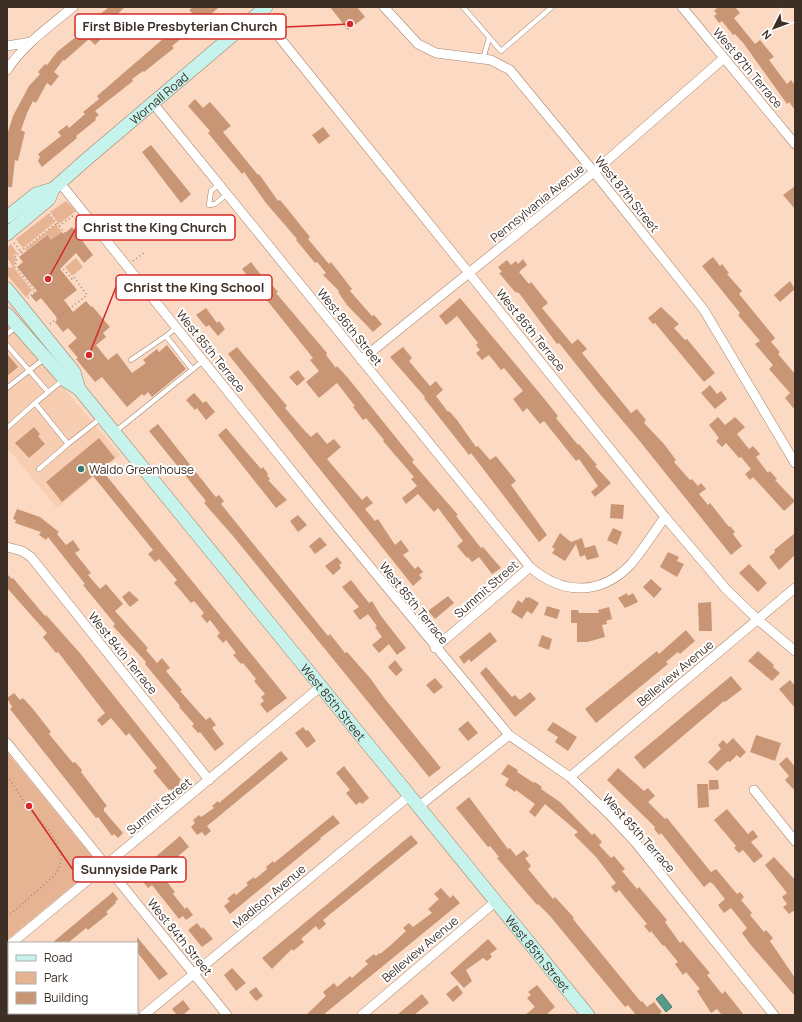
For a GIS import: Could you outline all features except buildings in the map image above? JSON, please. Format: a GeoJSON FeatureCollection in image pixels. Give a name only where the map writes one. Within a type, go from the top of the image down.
{"type":"FeatureCollection","features":[{"type":"Feature","properties":{"kind":"main road","name":"Wornall Road"},"geometry":{"type":"LineString","coordinates":[[7,217],[36,194],[56,186],[152,102],[262,10]]}},
{"type":"Feature","properties":{"kind":"main road","name":"Wornall Road"},"geometry":{"type":"LineString","coordinates":[[11,239],[49,199],[56,186]]}},
{"type":"Feature","properties":{"kind":"main road","name":"West 85th Street"},"geometry":{"type":"LineString","coordinates":[[7,289],[79,389],[495,902],[582,1013]]}},
{"type":"Feature","properties":{"kind":"main road","name":"West 85th Street"},"geometry":{"type":"LineString","coordinates":[[7,314],[46,357],[69,375]]}},
{"type":"Feature","properties":{"kind":"street"},"geometry":{"type":"LineString","coordinates":[[7,70],[13,61],[32,42],[73,7]]}},
{"type":"Feature","properties":{"kind":"street","name":"West 87th Street"},"geometry":{"type":"LineString","coordinates":[[384,7],[406,33],[418,44],[436,53],[491,60],[510,70],[594,172],[704,310],[795,463]]}},
{"type":"Feature","properties":{"kind":"street","name":"West 87th Terrace"},"geometry":{"type":"LineString","coordinates":[[682,7],[795,144]]}},
{"type":"Feature","properties":{"kind":"street","name":"West 86th Terrace"},"geometry":{"type":"LineString","coordinates":[[262,10],[665,516],[726,589],[757,619],[795,651]]}},
{"type":"Feature","properties":{"kind":"street"},"geometry":{"type":"LineString","coordinates":[[7,46],[32,42]]}},
{"type":"Feature","properties":{"kind":"street","name":"Pennsylvania Avenue"},"geometry":{"type":"LineString","coordinates":[[361,360],[594,172],[724,58]]}},
{"type":"Feature","properties":{"kind":"street","name":"West 86th Street"},"geometry":{"type":"LineString","coordinates":[[152,102],[530,567]]}},
{"type":"Feature","properties":{"kind":"street","name":"West 85th Terrace"},"geometry":{"type":"LineString","coordinates":[[56,186],[176,328],[435,648],[509,735],[570,778],[636,843],[774,1015]]}},
{"type":"Feature","properties":{"kind":"street","name":"Summit Street"},"geometry":{"type":"LineString","coordinates":[[435,648],[530,567],[541,576],[557,584],[575,588],[597,587],[613,580],[631,564],[665,516]]}},
{"type":"Feature","properties":{"kind":"street","name":"West 84th Terrace"},"geometry":{"type":"LineString","coordinates":[[10,548],[22,551],[31,557],[209,780]]}},
{"type":"Feature","properties":{"kind":"street","name":"Belleview Avenue"},"geometry":{"type":"LineString","coordinates":[[570,778],[795,588]]}},
{"type":"Feature","properties":{"kind":"street","name":"Summit Street"},"geometry":{"type":"LineString","coordinates":[[13,942],[320,687]]}},
{"type":"Feature","properties":{"kind":"street"},"geometry":{"type":"LineString","coordinates":[[418,807],[509,735]]}},
{"type":"Feature","properties":{"kind":"street","name":"West 84th Street"},"geometry":{"type":"LineString","coordinates":[[7,743],[107,864],[227,1015]]}},
{"type":"Feature","properties":{"kind":"street"},"geometry":{"type":"LineString","coordinates":[[754,790],[795,841]]}},
{"type":"Feature","properties":{"kind":"street","name":"Madison Avenue"},"geometry":{"type":"LineString","coordinates":[[144,1015],[409,796]]}},
{"type":"Feature","properties":{"kind":"street","name":"Belleview Avenue"},"geometry":{"type":"LineString","coordinates":[[362,1015],[495,902]]}},
{"type":"Feature","properties":{"kind":"lane"},"geometry":{"type":"LineString","coordinates":[[463,7],[501,51],[552,7]]}},
{"type":"Feature","properties":{"kind":"lane"},"geometry":{"type":"LineString","coordinates":[[483,59],[489,38]]}},
{"type":"Feature","properties":{"kind":"lane"},"geometry":{"type":"LineString","coordinates":[[219,184],[211,191],[209,205],[215,204],[226,194]]}},
{"type":"Feature","properties":{"kind":"lane"},"geometry":{"type":"LineString","coordinates":[[7,334],[17,326]]}},
{"type":"Feature","properties":{"kind":"lane"},"geometry":{"type":"LineString","coordinates":[[131,360],[176,328]]}},
{"type":"Feature","properties":{"kind":"lane"},"geometry":{"type":"LineString","coordinates":[[166,336],[192,369]]}},
{"type":"Feature","properties":{"kind":"lane"},"geometry":{"type":"LineString","coordinates":[[7,345],[48,392]]}},
{"type":"Feature","properties":{"kind":"lane"},"geometry":{"type":"LineString","coordinates":[[7,388],[46,357]]}},
{"type":"Feature","properties":{"kind":"lane"},"geometry":{"type":"LineString","coordinates":[[115,433],[203,361]]}},
{"type":"Feature","properties":{"kind":"lane"},"geometry":{"type":"LineString","coordinates":[[8,424],[69,375]]}},
{"type":"Feature","properties":{"kind":"lane"},"geometry":{"type":"LineString","coordinates":[[35,403],[68,444]]}},
{"type":"Feature","properties":{"kind":"lane"},"geometry":{"type":"LineString","coordinates":[[39,469],[102,417]]}},
{"type":"Feature","properties":{"kind":"path"},"geometry":{"type":"LineString","coordinates":[[50,214],[65,233]]}},
{"type":"Feature","properties":{"kind":"path"},"geometry":{"type":"LineString","coordinates":[[59,226],[74,214]]}},
{"type":"Feature","properties":{"kind":"path"},"geometry":{"type":"LineString","coordinates":[[28,298],[35,291],[15,267],[17,258],[15,256],[57,223]]}},
{"type":"Feature","properties":{"kind":"path"},"geometry":{"type":"LineString","coordinates":[[11,239],[23,254]]}},
{"type":"Feature","properties":{"kind":"path"},"geometry":{"type":"LineString","coordinates":[[132,263],[145,252]]}},
{"type":"Feature","properties":{"kind":"path"},"geometry":{"type":"LineString","coordinates":[[45,328],[88,294],[74,277],[72,279],[63,269]]}},
{"type":"Feature","properties":{"kind":"path"},"geometry":{"type":"LineString","coordinates":[[7,776],[23,800],[56,839],[60,856],[59,867],[54,876],[7,917]]}},
{"type":"Feature","properties":{"kind":"shaded area"},"geometry":{"type":"Polygon","coordinates":[[[7,320],[120,455],[57,508],[9,450],[7,451],[7,320]]]}},
{"type":"Feature","properties":{"kind":"green space"},"geometry":{"type":"Polygon","coordinates":[[[66,201],[76,211],[59,224],[50,212],[66,201]]]}},
{"type":"Feature","properties":{"kind":"green space"},"geometry":{"type":"Polygon","coordinates":[[[48,214],[55,222],[23,248],[16,239],[48,214]]]}},
{"type":"Feature","properties":{"kind":"green space"},"geometry":{"type":"Polygon","coordinates":[[[56,224],[62,232],[51,240],[46,235],[26,251],[25,249],[56,224]]]}},
{"type":"Feature","properties":{"kind":"green space"},"geometry":{"type":"Polygon","coordinates":[[[11,244],[17,253],[13,256],[16,258],[14,268],[32,290],[26,297],[7,275],[7,263],[9,268],[13,267],[7,257],[7,248],[11,244]]]}},
{"type":"Feature","properties":{"kind":"green space"},"geometry":{"type":"Polygon","coordinates":[[[76,258],[83,267],[72,276],[65,267],[76,258]]]}},
{"type":"Feature","properties":{"kind":"green space"},"geometry":{"type":"Polygon","coordinates":[[[7,752],[96,863],[94,868],[7,940],[7,752]]]}},
{"type":"Feature","properties":{"kind":"water"},"geometry":{"type":"Polygon","coordinates":[[[662,994],[672,1007],[666,1012],[656,999],[662,994]]]}},
{"type":"Feature","properties":{"kind":"place","name":"First Bible Presbyterian Church"},"geometry":{"type":"Point","coordinates":[350,24]}},
{"type":"Feature","properties":{"kind":"place","name":"Christ the King Church"},"geometry":{"type":"Point","coordinates":[48,279]}},
{"type":"Feature","properties":{"kind":"place","name":"Christ the King School"},"geometry":{"type":"Point","coordinates":[89,355]}},
{"type":"Feature","properties":{"kind":"place","name":"Waldo Greenhouse"},"geometry":{"type":"Point","coordinates":[81,469]}},
{"type":"Feature","properties":{"kind":"place","name":"Sunnyside Park"},"geometry":{"type":"Point","coordinates":[29,806]}}]}
